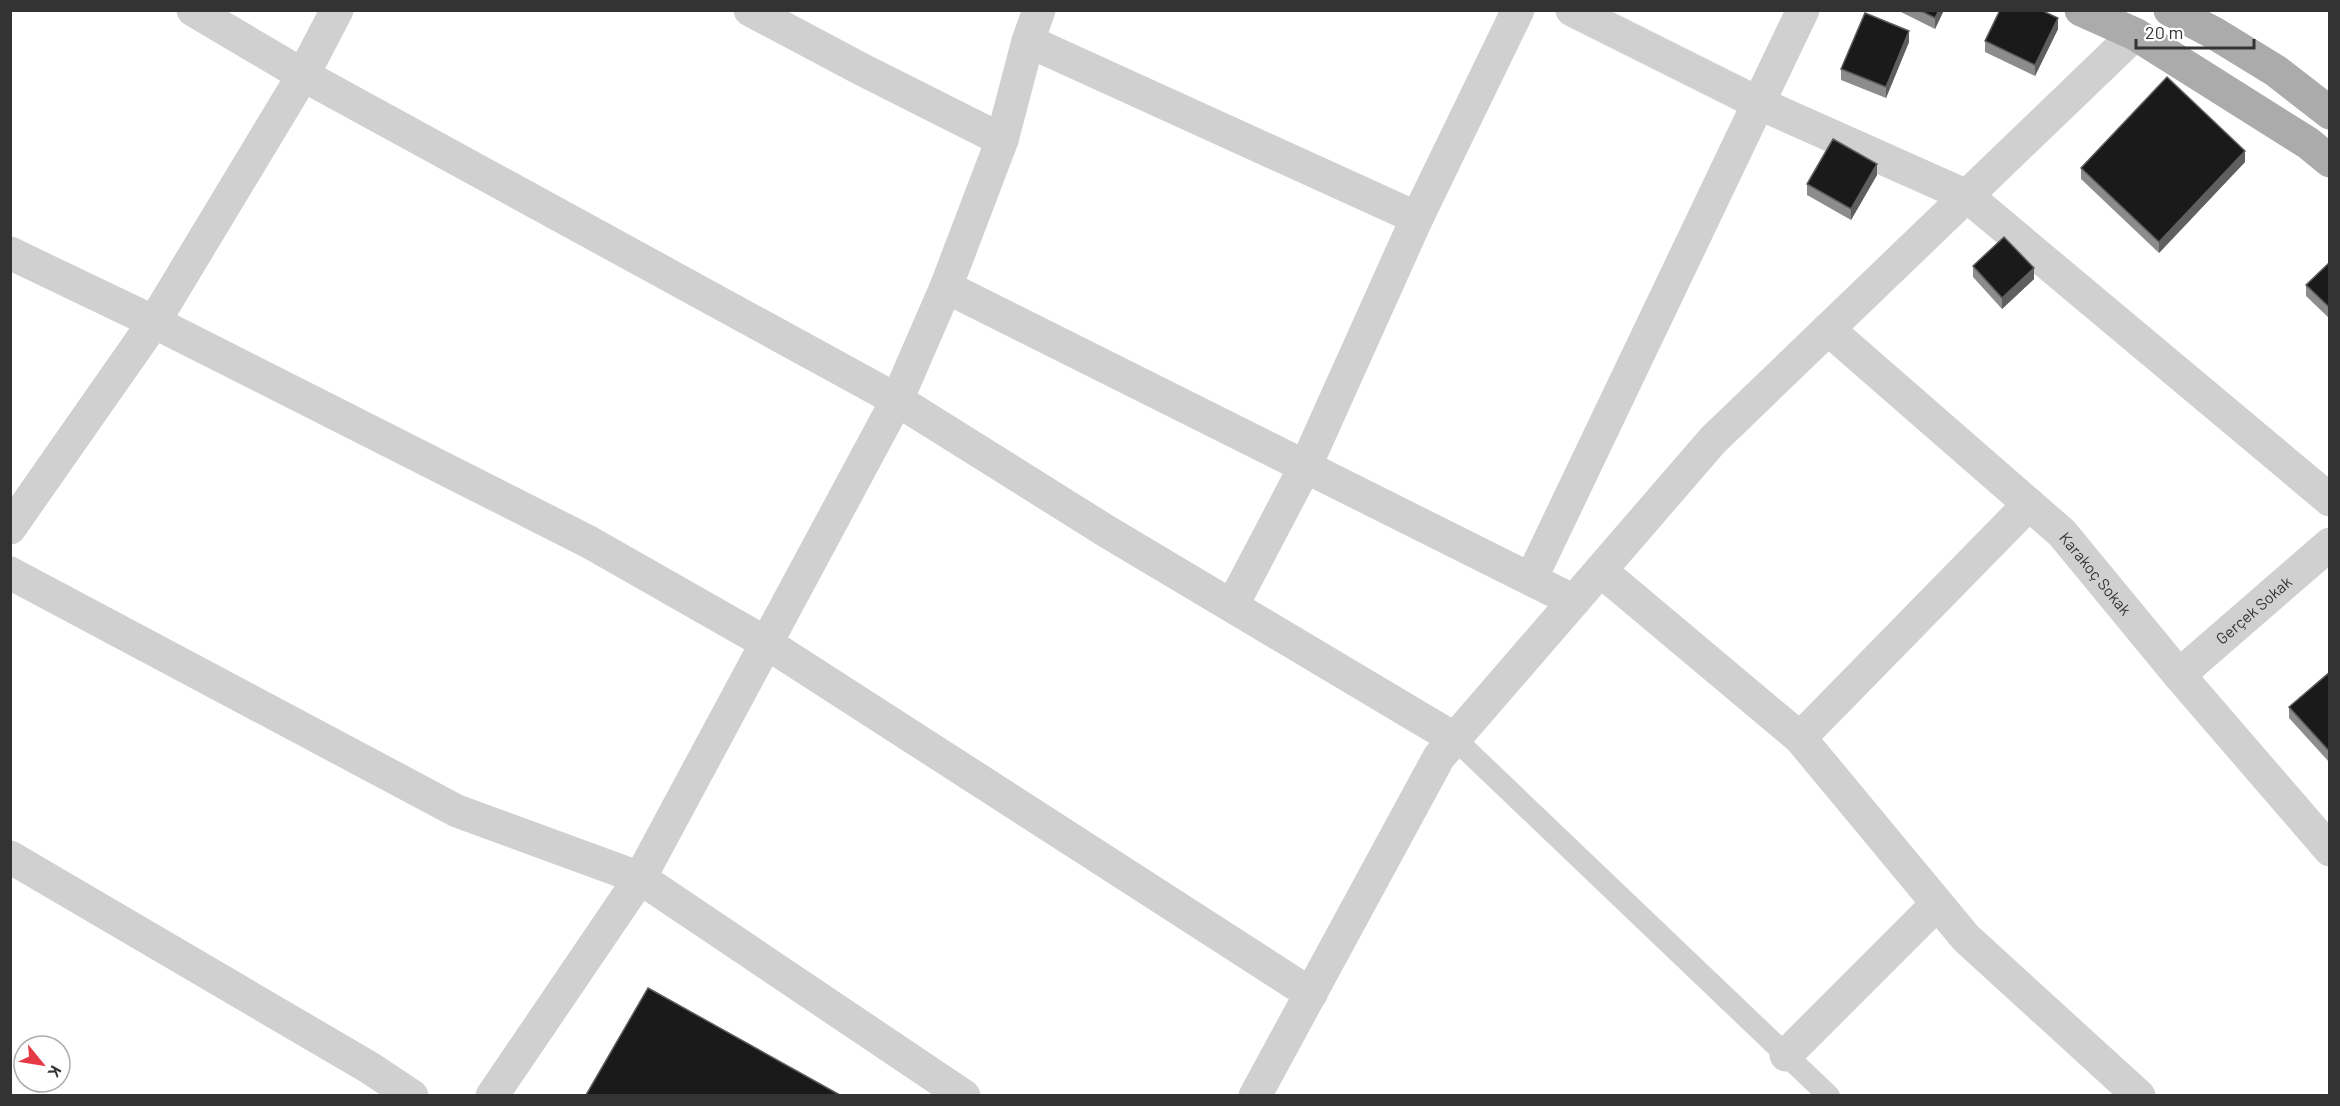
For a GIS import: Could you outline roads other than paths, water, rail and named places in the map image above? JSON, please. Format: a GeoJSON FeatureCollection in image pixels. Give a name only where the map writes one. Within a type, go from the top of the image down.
{"type":"FeatureCollection","features":[{"type":"Feature","properties":{"kind":"main road"},"geometry":{"type":"LineString","coordinates":[[2081,10],[2135,34],[2299,137],[2330,161]]}},
{"type":"Feature","properties":{"kind":"main road"},"geometry":{"type":"LineString","coordinates":[[2170,10],[2214,33],[2276,71],[2330,113]]}},
{"type":"Feature","properties":{"kind":"street"},"geometry":{"type":"LineString","coordinates":[[193,10],[303,75],[897,400],[1106,531],[1455,739]]}},
{"type":"Feature","properties":{"kind":"street"},"geometry":{"type":"LineString","coordinates":[[10,528],[154,322],[303,75],[337,10]]}},
{"type":"Feature","properties":{"kind":"street"},"geometry":{"type":"LineString","coordinates":[[750,10],[1002,140]]}},
{"type":"Feature","properties":{"kind":"street"},"geometry":{"type":"LineString","coordinates":[[492,1095],[640,878],[768,644],[897,400],[946,287],[1002,140],[1028,41],[1039,10]]}},
{"type":"Feature","properties":{"kind":"street"},"geometry":{"type":"LineString","coordinates":[[1233,606],[1306,465],[1417,218],[1518,10]]}},
{"type":"Feature","properties":{"kind":"street"},"geometry":{"type":"LineString","coordinates":[[1572,10],[1758,103],[1967,196],[2330,500]]}},
{"type":"Feature","properties":{"kind":"street"},"geometry":{"type":"LineString","coordinates":[[1531,579],[1803,10]]}},
{"type":"Feature","properties":{"kind":"street"},"geometry":{"type":"LineString","coordinates":[[1260,1093],[1439,757],[1713,440],[2135,34]]}},
{"type":"Feature","properties":{"kind":"street"},"geometry":{"type":"LineString","coordinates":[[1028,41],[1417,218]]}},
{"type":"Feature","properties":{"kind":"street"},"geometry":{"type":"LineString","coordinates":[[10,253],[154,322],[589,542],[768,644],[1311,994]]}},
{"type":"Feature","properties":{"kind":"street"},"geometry":{"type":"LineString","coordinates":[[946,287],[1574,601]]}},
{"type":"Feature","properties":{"kind":"street","name":"Karakoç Sokak"},"geometry":{"type":"LineString","coordinates":[[1828,329],[2062,533],[2179,675],[2330,850]]}},
{"type":"Feature","properties":{"kind":"street"},"geometry":{"type":"LineString","coordinates":[[1800,738],[2029,504]]}},
{"type":"Feature","properties":{"kind":"street","name":"Gerçek Sokak"},"geometry":{"type":"LineString","coordinates":[[2179,675],[2330,544]]}},
{"type":"Feature","properties":{"kind":"street"},"geometry":{"type":"LineString","coordinates":[[1600,571],[1800,738],[1966,938],[2139,1095]]}},
{"type":"Feature","properties":{"kind":"street"},"geometry":{"type":"LineString","coordinates":[[10,573],[457,811],[640,878],[964,1095]]}},
{"type":"Feature","properties":{"kind":"street"},"geometry":{"type":"LineString","coordinates":[[10,857],[370,1068],[412,1095]]}},
{"type":"Feature","properties":{"kind":"street"},"geometry":{"type":"LineString","coordinates":[[1786,1055],[1937,904]]}},
{"type":"Feature","properties":{"kind":"lane"},"geometry":{"type":"LineString","coordinates":[[1455,739],[1829,1095]]}}]}
